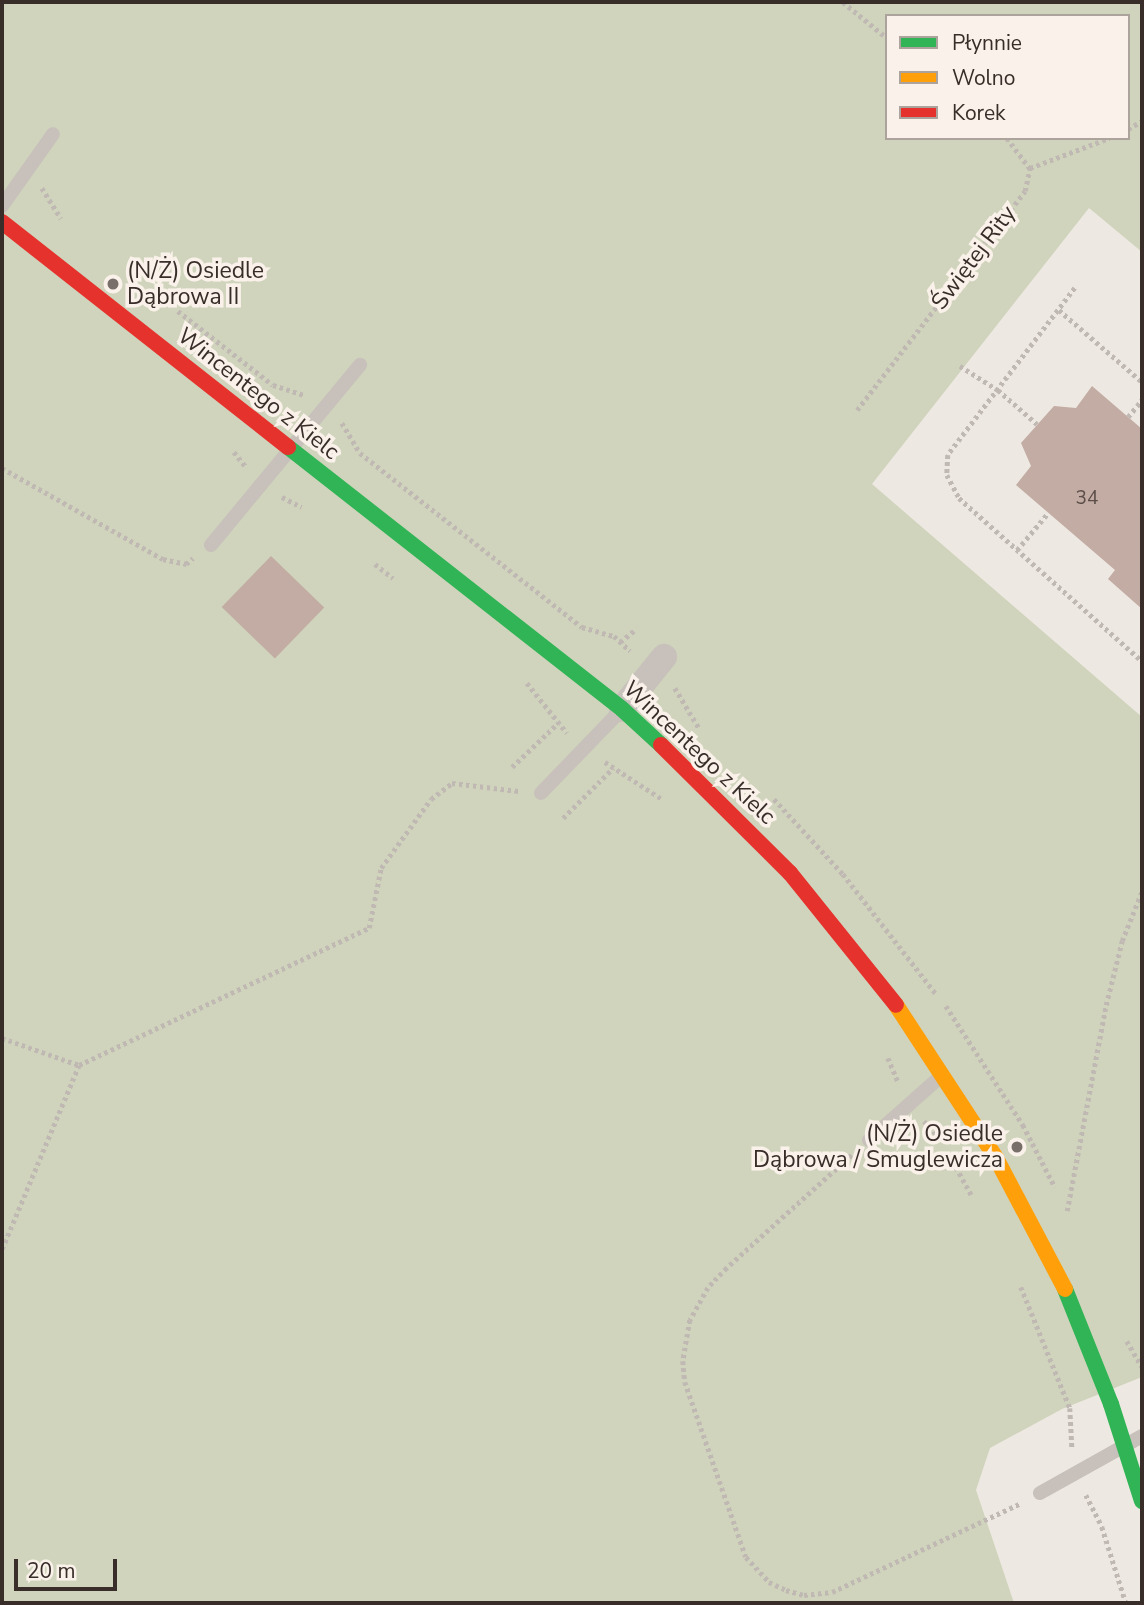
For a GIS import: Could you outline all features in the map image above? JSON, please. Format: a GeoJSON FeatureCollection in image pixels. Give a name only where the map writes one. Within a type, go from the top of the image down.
{"type":"FeatureCollection","features":[{"type":"Feature","properties":{"kind":"street","name":"Wincentego z Kielc"},"geometry":{"type":"LineString","coordinates":[[2,222],[622,709],[726,805],[790,873],[854,947],[944,1073],[996,1158],[1062,1283],[1125,1446],[1142,1502]]}},
{"type":"Feature","properties":{"kind":"street"},"geometry":{"type":"LineString","coordinates":[[622,709],[659,664]]}},
{"type":"Feature","properties":{"kind":"lane"},"geometry":{"type":"LineString","coordinates":[[2,206],[53,134]]}},
{"type":"Feature","properties":{"kind":"lane"},"geometry":{"type":"LineString","coordinates":[[211,545],[359,365]]}},
{"type":"Feature","properties":{"kind":"lane"},"geometry":{"type":"LineString","coordinates":[[541,793],[622,709]]}},
{"type":"Feature","properties":{"kind":"lane"},"geometry":{"type":"LineString","coordinates":[[869,1140],[944,1073]]}},
{"type":"Feature","properties":{"kind":"lane"},"geometry":{"type":"LineString","coordinates":[[1040,1493],[1142,1436]]}},
{"type":"Feature","properties":{"kind":"path"},"geometry":{"type":"LineString","coordinates":[[843,2],[885,36]]}},
{"type":"Feature","properties":{"kind":"path"},"geometry":{"type":"LineString","coordinates":[[1009,140],[1030,168],[1104,140]]}},
{"type":"Feature","properties":{"kind":"path","name":"Świętej Rity"},"geometry":{"type":"LineString","coordinates":[[857,410],[1024,191],[1030,168]]}},
{"type":"Feature","properties":{"kind":"path"},"geometry":{"type":"LineString","coordinates":[[42,187],[59,218],[70,226]]}},
{"type":"Feature","properties":{"kind":"path"},"geometry":{"type":"LineString","coordinates":[[1075,288],[948,455],[947,475],[959,498],[1142,661]]}},
{"type":"Feature","properties":{"kind":"path"},"geometry":{"type":"LineString","coordinates":[[173,307],[273,386],[310,397]]}},
{"type":"Feature","properties":{"kind":"path"},"geometry":{"type":"LineString","coordinates":[[1059,310],[1142,382]]}},
{"type":"Feature","properties":{"kind":"path"},"geometry":{"type":"LineString","coordinates":[[960,366],[998,390],[1037,424]]}},
{"type":"Feature","properties":{"kind":"path"},"geometry":{"type":"LineString","coordinates":[[1128,417],[1142,400]]}},
{"type":"Feature","properties":{"kind":"path"},"geometry":{"type":"LineString","coordinates":[[340,419],[360,453],[582,627],[620,642],[659,664],[705,735]]}},
{"type":"Feature","properties":{"kind":"path"},"geometry":{"type":"LineString","coordinates":[[228,446],[263,485],[309,512]]}},
{"type":"Feature","properties":{"kind":"path"},"geometry":{"type":"LineString","coordinates":[[2,468],[163,559],[186,564],[211,545]]}},
{"type":"Feature","properties":{"kind":"path"},"geometry":{"type":"LineString","coordinates":[[1017,550],[1048,513]]}},
{"type":"Feature","properties":{"kind":"path"},"geometry":{"type":"LineString","coordinates":[[370,560],[402,586]]}},
{"type":"Feature","properties":{"kind":"path"},"geometry":{"type":"LineString","coordinates":[[620,642],[636,629]]}},
{"type":"Feature","properties":{"kind":"path"},"geometry":{"type":"LineString","coordinates":[[516,674],[558,723],[585,748],[661,797]]}},
{"type":"Feature","properties":{"kind":"path"},"geometry":{"type":"LineString","coordinates":[[512,767],[558,723]]}},
{"type":"Feature","properties":{"kind":"path"},"geometry":{"type":"LineString","coordinates":[[563,818],[613,768]]}},
{"type":"Feature","properties":{"kind":"path"},"geometry":{"type":"LineString","coordinates":[[2,1249],[79,1065],[369,928],[382,868],[431,799],[452,783],[541,793]]}},
{"type":"Feature","properties":{"kind":"path"},"geometry":{"type":"LineString","coordinates":[[1067,1211],[1106,1005],[1122,941],[1142,891]]}},
{"type":"Feature","properties":{"kind":"path"},"geometry":{"type":"LineString","coordinates":[[2,1038],[79,1065]]}},
{"type":"Feature","properties":{"kind":"path"},"geometry":{"type":"LineString","coordinates":[[869,1140],[727,1268],[708,1288],[690,1320],[683,1361],[685,1382],[746,1557],[769,1582],[786,1590],[804,1595],[832,1592],[1040,1493]]}},
{"type":"Feature","properties":{"kind":"path"},"geometry":{"type":"LineString","coordinates":[[1076,1474],[1102,1527],[1126,1603]]}},
{"type":"Feature","properties":{"kind":"green space"},"geometry":{"type":"Polygon","coordinates":[[[2,2],[1142,2],[1142,252],[1089,208],[872,484],[1142,717],[1142,1377],[1062,1409],[990,1448],[976,1490],[1014,1603],[2,1603],[2,2]]]}},
{"type":"Feature","properties":{"kind":"building"},"geometry":{"type":"Polygon","coordinates":[[[1092,386],[1142,429],[1142,609],[1108,579],[1115,570],[1016,485],[1031,466],[1021,443],[1054,406],[1076,408],[1092,386]]]}},
{"type":"Feature","properties":{"kind":"building"},"geometry":{"type":"Polygon","coordinates":[[[271,556],[324,607],[275,658],[222,607],[271,556]]]}},
{"type":"Feature","properties":{"kind":"traffic: fast"},"geometry":{"type":"LineString","coordinates":[[288,447],[622,709],[661,745]]}},
{"type":"Feature","properties":{"kind":"traffic: fast"},"geometry":{"type":"LineString","coordinates":[[1065,1289],[1111,1404],[1142,1501]]}},
{"type":"Feature","properties":{"kind":"traffic: slow"},"geometry":{"type":"LineString","coordinates":[[896,1005],[996,1158],[1065,1289]]}},
{"type":"Feature","properties":{"kind":"traffic: jam"},"geometry":{"type":"LineString","coordinates":[[2,222],[288,447]]}},
{"type":"Feature","properties":{"kind":"traffic: jam"},"geometry":{"type":"LineString","coordinates":[[661,745],[790,873],[896,1005]]}},
{"type":"Feature","properties":{"kind":"place","name":"(N/Ż) Osiedle Dąbrowa II"},"geometry":{"type":"Point","coordinates":[113,284]}},
{"type":"Feature","properties":{"kind":"place","name":"(N/Ż) Osiedle Dąbrowa / Smuglewicza"},"geometry":{"type":"Point","coordinates":[1017,1147]}}]}
